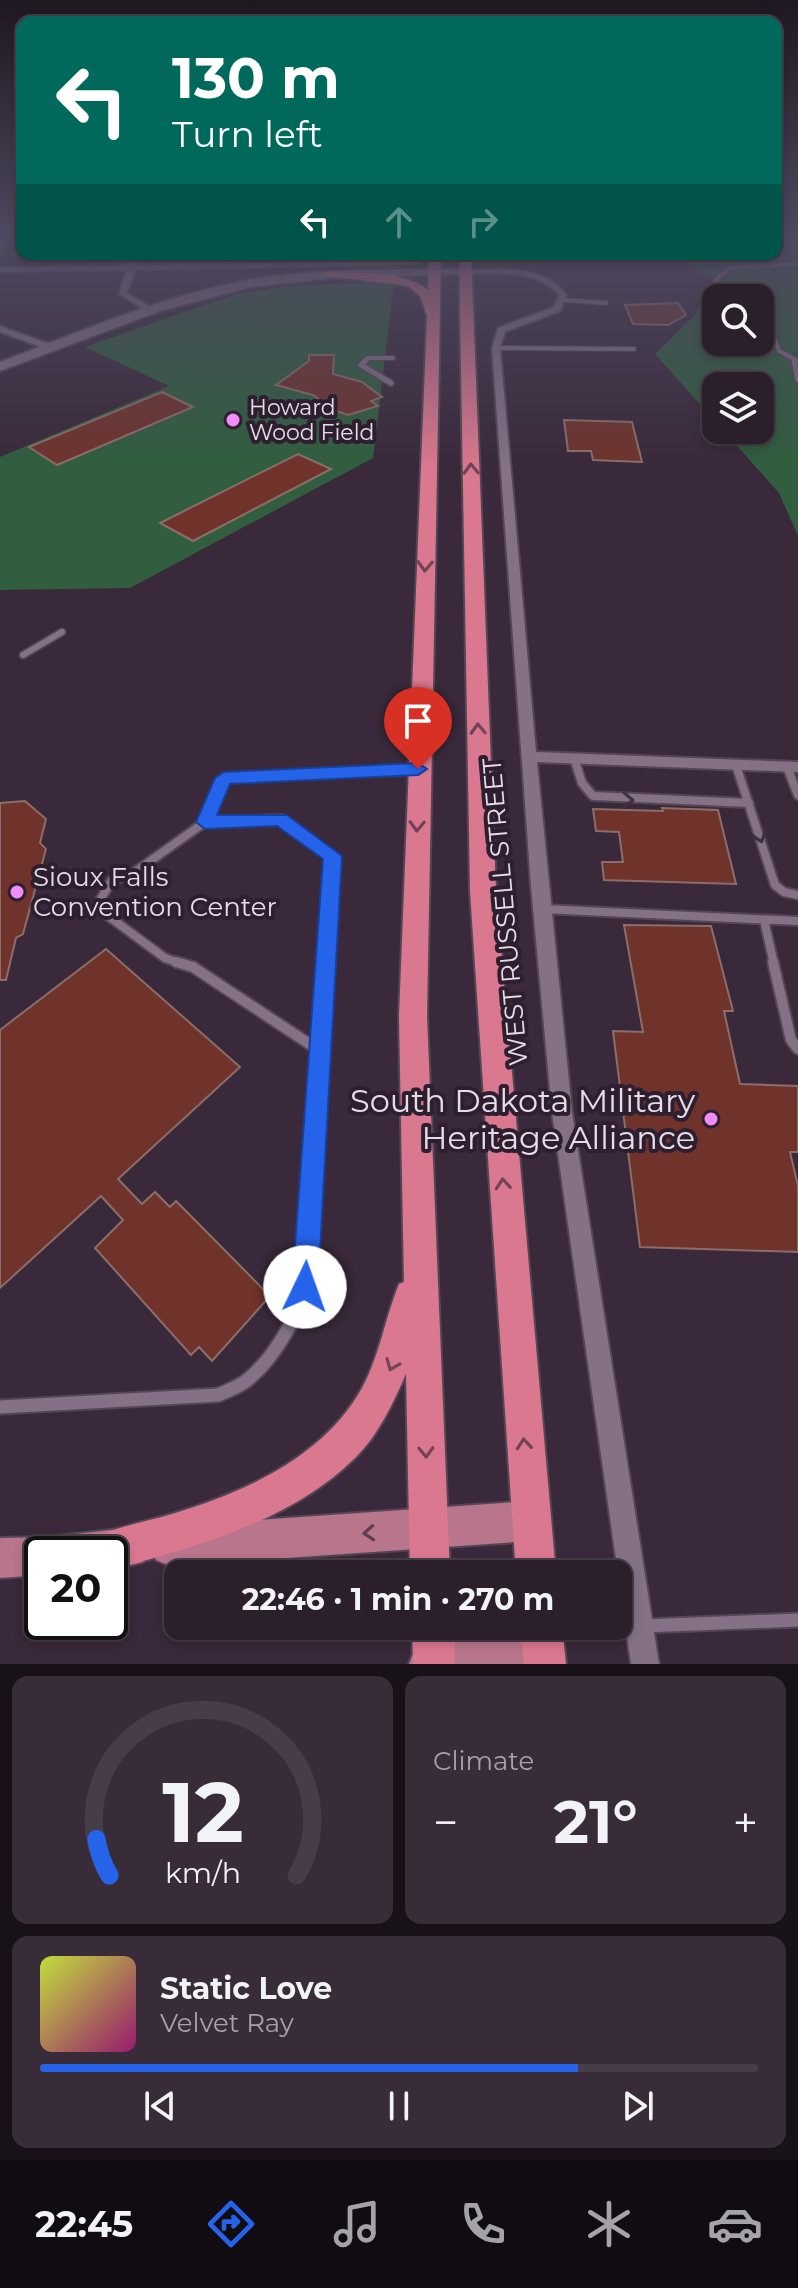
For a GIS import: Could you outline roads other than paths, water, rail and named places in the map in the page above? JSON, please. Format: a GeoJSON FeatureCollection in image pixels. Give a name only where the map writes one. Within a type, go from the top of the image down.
{"type":"FeatureCollection","features":[{"type":"Feature","properties":{"kind":"highway"},"geometry":{"type":"LineString","coordinates":[[431,314],[433,320]]}},
{"type":"Feature","properties":{"kind":"highway"},"geometry":{"type":"LineString","coordinates":[[429,1560],[413,1016],[433,314]]}},
{"type":"Feature","properties":{"kind":"highway"},"geometry":{"type":"LineString","coordinates":[[459,314],[467,339]]}},
{"type":"Feature","properties":{"kind":"highway","name":"WEST RUSSELL STREET"},"geometry":{"type":"LineString","coordinates":[[466,314],[483,891],[534,1560]]}},
{"type":"Feature","properties":{"kind":"highway"},"geometry":{"type":"LineString","coordinates":[[128,1546],[184,1531],[268,1499],[332,1457],[359,1426],[395,1360],[405,1328],[419,1234]]}},
{"type":"Feature","properties":{"kind":"highway"},"geometry":{"type":"LineString","coordinates":[[433,1640],[433,1664]]}},
{"type":"Feature","properties":{"kind":"main road"},"geometry":{"type":"LineString","coordinates":[[128,1548],[530,1521]]}},
{"type":"Feature","properties":{"kind":"main road"},"geometry":{"type":"LineString","coordinates":[[0,1558],[24,1556]]}},
{"type":"Feature","properties":{"kind":"main road"},"geometry":{"type":"LineString","coordinates":[[433,1664],[544,1648]]}},
{"type":"Feature","properties":{"kind":"street"},"geometry":{"type":"LineString","coordinates":[[0,367],[147,314]]}},
{"type":"Feature","properties":{"kind":"street"},"geometry":{"type":"LineString","coordinates":[[496,348],[501,330],[548,314]]}},
{"type":"Feature","properties":{"kind":"street"},"geometry":{"type":"LineString","coordinates":[[0,329],[52,348]]}},
{"type":"Feature","properties":{"kind":"street","name":"WEST RUSSELL STREET"},"geometry":{"type":"LineString","coordinates":[[496,348],[541,909],[562,1112],[645,1664]]}},
{"type":"Feature","properties":{"kind":"street"},"geometry":{"type":"LineString","coordinates":[[528,757],[792,767]]}},
{"type":"Feature","properties":{"kind":"lane"},"geometry":{"type":"LineString","coordinates":[[774,338],[779,351],[796,361],[798,380]]}},
{"type":"Feature","properties":{"kind":"lane"},"geometry":{"type":"LineString","coordinates":[[496,348],[634,349]]}},
{"type":"Feature","properties":{"kind":"lane"},"geometry":{"type":"LineString","coordinates":[[391,383],[361,365],[368,358],[393,358]]}},
{"type":"Feature","properties":{"kind":"lane"},"geometry":{"type":"LineString","coordinates":[[23,655],[62,632]]}},
{"type":"Feature","properties":{"kind":"lane"},"geometry":{"type":"LineString","coordinates":[[574,758],[582,783],[593,796],[749,803]]}},
{"type":"Feature","properties":{"kind":"lane"},"geometry":{"type":"LineString","coordinates":[[736,765],[775,885],[784,892],[798,895]]}},
{"type":"Feature","properties":{"kind":"lane"},"geometry":{"type":"LineString","coordinates":[[792,767],[798,795]]}},
{"type":"Feature","properties":{"kind":"lane"},"geometry":{"type":"LineString","coordinates":[[317,1049],[193,967],[165,958],[96,907],[112,880],[132,874],[205,822],[224,778],[418,769]]}},
{"type":"Feature","properties":{"kind":"lane"},"geometry":{"type":"LineString","coordinates":[[0,1407],[218,1395],[245,1382],[275,1351],[305,1287],[317,1049],[332,856],[281,819],[205,822]]}},
{"type":"Feature","properties":{"kind":"lane"},"geometry":{"type":"LineString","coordinates":[[541,909],[798,921]]}},
{"type":"Feature","properties":{"kind":"lane"},"geometry":{"type":"LineString","coordinates":[[764,920],[791,1040],[798,1049]]}},
{"type":"Feature","properties":{"kind":"lane"},"geometry":{"type":"LineString","coordinates":[[638,1626],[798,1620]]}},
{"type":"Feature","properties":{"kind":"place","name":"Howard Wood Field"},"geometry":{"type":"Point","coordinates":[233,420]}},
{"type":"Feature","properties":{"kind":"place","name":"Sioux Falls Convention Center"},"geometry":{"type":"Point","coordinates":[17,892]}},
{"type":"Feature","properties":{"kind":"place","name":"South Dakota Military Heritage Alliance"},"geometry":{"type":"Point","coordinates":[711,1119]}}]}
